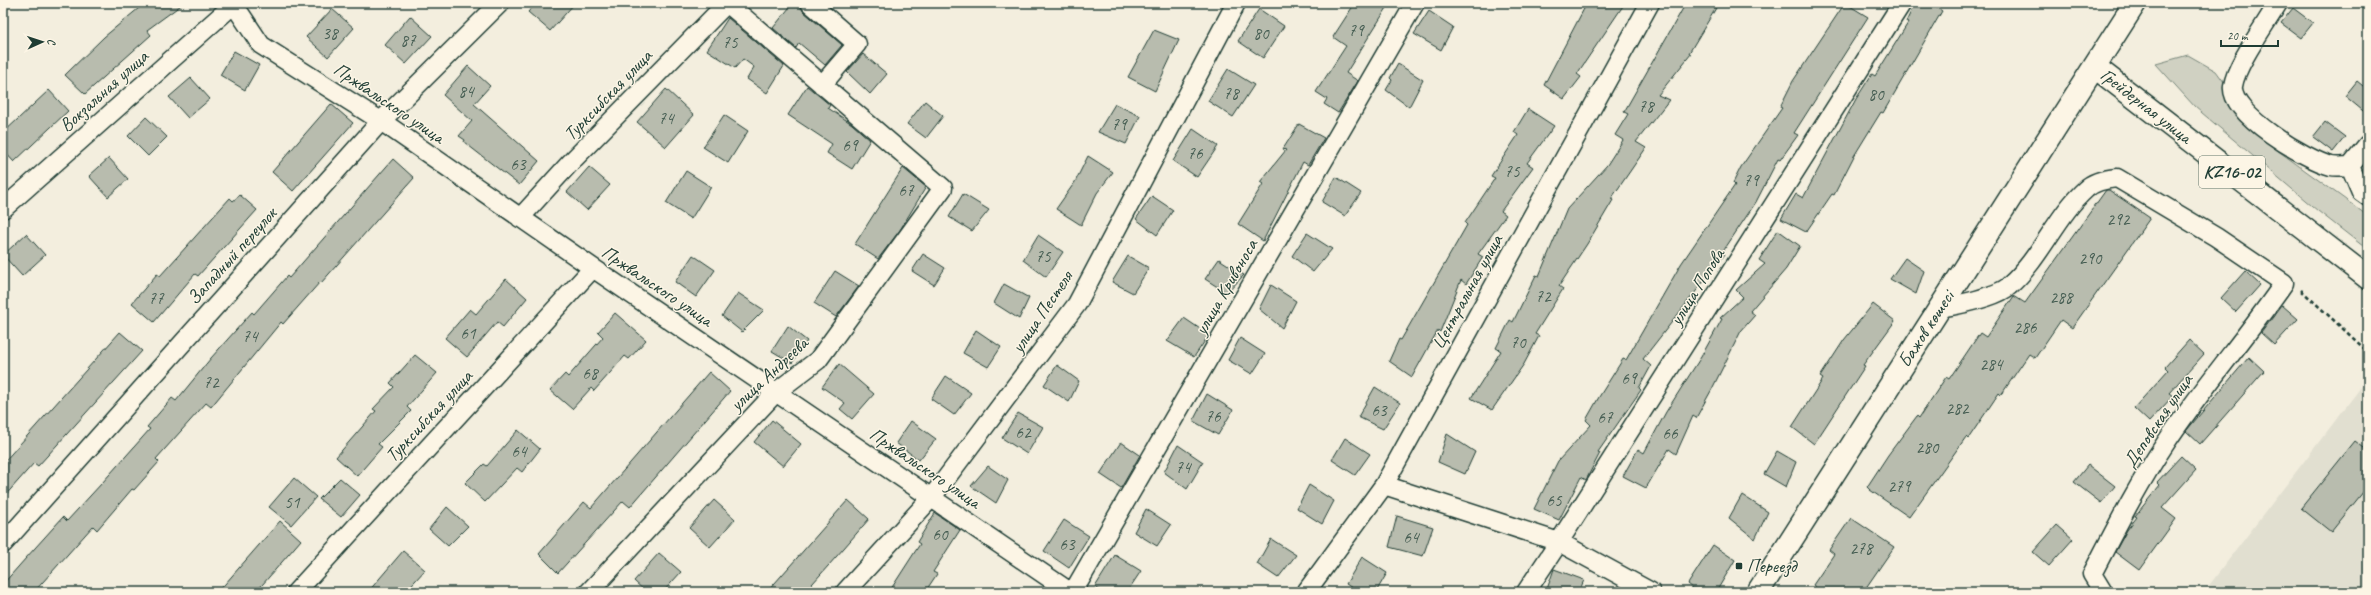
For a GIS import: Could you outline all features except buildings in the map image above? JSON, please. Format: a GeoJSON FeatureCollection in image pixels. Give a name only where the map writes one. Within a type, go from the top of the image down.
{"type":"FeatureCollection","features":[{"type":"Feature","properties":{"kind":"main road","name":"Бажов көшесі"},"geometry":{"type":"LineString","coordinates":[[1758,592],[2135,3]]}},
{"type":"Feature","properties":{"kind":"main road","name":"Грейдерная улица"},"geometry":{"type":"LineString","coordinates":[[2095,67],[2368,278]]}},
{"type":"Feature","properties":{"kind":"street","name":"Западный переулок"},"geometry":{"type":"LineString","coordinates":[[3,544],[381,121],[500,3]]}},
{"type":"Feature","properties":{"kind":"street"},"geometry":{"type":"LineString","coordinates":[[727,3],[822,84],[857,44],[810,3]]}},
{"type":"Feature","properties":{"kind":"street","name":"Турксибская улица"},"geometry":{"type":"LineString","coordinates":[[520,218],[570,163],[727,3]]}},
{"type":"Feature","properties":{"kind":"street","name":"улица Пестеля"},"geometry":{"type":"LineString","coordinates":[[845,592],[932,497],[1077,304],[1236,3]]}},
{"type":"Feature","properties":{"kind":"street","name":"улица Кривоноса"},"geometry":{"type":"LineString","coordinates":[[1073,592],[1415,3]]}},
{"type":"Feature","properties":{"kind":"street","name":"Центральная улица"},"geometry":{"type":"LineString","coordinates":[[1306,592],[1384,486],[1650,3]]}},
{"type":"Feature","properties":{"kind":"street","name":"улица Попова"},"geometry":{"type":"LineString","coordinates":[[1526,592],[1902,3]]}},
{"type":"Feature","properties":{"kind":"street"},"geometry":{"type":"LineString","coordinates":[[2278,3],[2237,74],[2233,88],[2243,112],[2290,148],[2332,166],[2350,166]]}},
{"type":"Feature","properties":{"kind":"street","name":"Пржвальского улица"},"geometry":{"type":"LineString","coordinates":[[233,4],[262,45],[381,121],[593,268],[1070,592]]}},
{"type":"Feature","properties":{"kind":"street","name":"Вокзальная улица"},"geometry":{"type":"LineString","coordinates":[[3,209],[233,4]]}},
{"type":"Feature","properties":{"kind":"street","name":"улица Андреева"},"geometry":{"type":"LineString","coordinates":[[589,592],[776,392],[818,360],[943,188],[822,84]]}},
{"type":"Feature","properties":{"kind":"street"},"geometry":{"type":"LineString","coordinates":[[2350,166],[2368,144]]}},
{"type":"Feature","properties":{"kind":"street"},"geometry":{"type":"LineString","coordinates":[[2350,166],[2361,192],[2368,197]]}},
{"type":"Feature","properties":{"kind":"street"},"geometry":{"type":"LineString","coordinates":[[1940,308],[1966,304],[2008,288],[2040,252],[2067,210],[2087,188],[2102,180],[2117,178],[2216,237],[2284,283]]}},
{"type":"Feature","properties":{"kind":"street","name":"Турксибская улица"},"geometry":{"type":"LineString","coordinates":[[296,592],[593,268]]}},
{"type":"Feature","properties":{"kind":"street","name":"Деповская улица"},"geometry":{"type":"LineString","coordinates":[[2103,592],[2092,574],[2111,535],[2147,472],[2192,405],[2284,283]]}},
{"type":"Feature","properties":{"kind":"street"},"geometry":{"type":"LineString","coordinates":[[1384,486],[1559,542],[1651,592]]}},
{"type":"Feature","properties":{"kind":"path"},"geometry":{"type":"LineString","coordinates":[[2284,283],[2302,291],[2368,352]]}},
{"type":"Feature","properties":{"kind":"shaded area"},"geometry":{"type":"Polygon","coordinates":[[[2188,55],[2216,71],[2270,145],[2368,216],[2368,250],[2318,211],[2195,107],[2156,64],[2188,55]]]}},
{"type":"Feature","properties":{"kind":"shaded area"},"geometry":{"type":"Polygon","coordinates":[[[2368,378],[2368,592],[2204,592],[2368,378]]]}},
{"type":"Feature","properties":{"kind":"place","name":"Переезд"},"geometry":{"type":"Point","coordinates":[1739,566]}}]}
